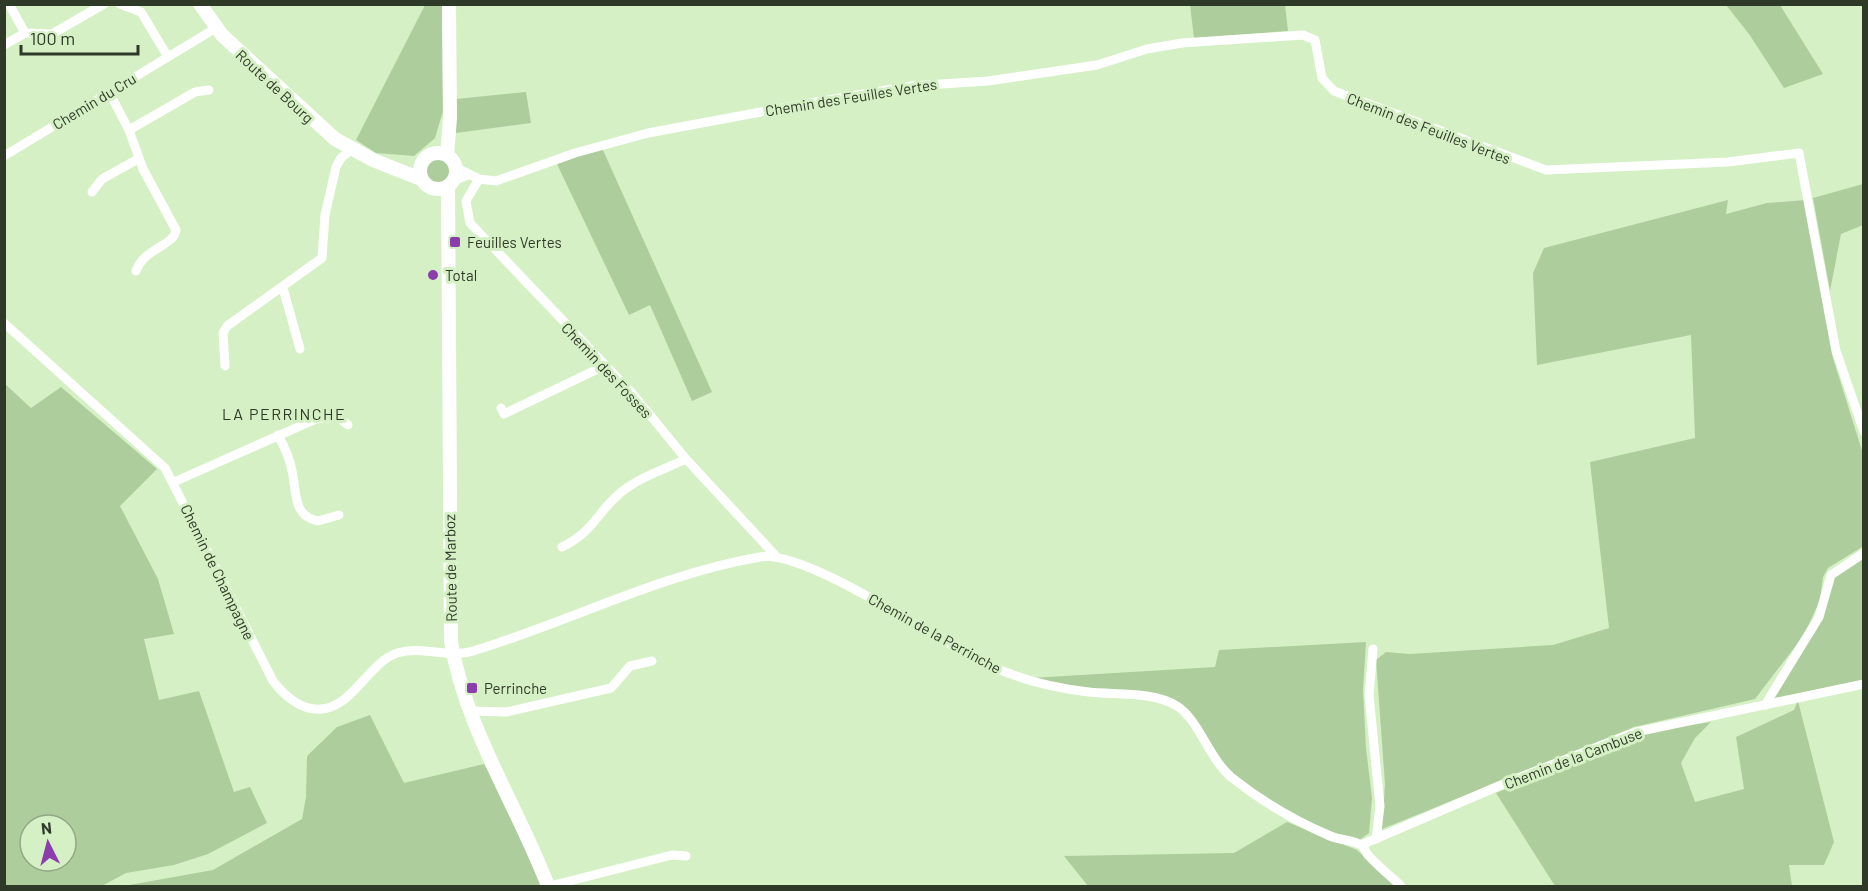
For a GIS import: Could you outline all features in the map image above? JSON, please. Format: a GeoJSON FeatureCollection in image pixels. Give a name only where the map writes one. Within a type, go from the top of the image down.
{"type":"FeatureCollection","features":[{"type":"Feature","properties":{"kind":"main road","name":"Route de Bourg"},"geometry":{"type":"LineString","coordinates":[[200,4],[216,27],[318,126],[357,151],[427,184]]}},
{"type":"Feature","properties":{"kind":"main road"},"geometry":{"type":"LineString","coordinates":[[449,4],[450,99],[440,158],[419,169],[427,184],[450,184]]}},
{"type":"Feature","properties":{"kind":"main road","name":"Route de Bourg"},"geometry":{"type":"LineString","coordinates":[[357,151],[398,162],[440,158]]}},
{"type":"Feature","properties":{"kind":"main road","name":"Route de Marboz"},"geometry":{"type":"LineString","coordinates":[[440,158],[450,184],[448,230],[449,585],[453,655],[470,711],[549,886]]}},
{"type":"Feature","properties":{"kind":"main road","name":"Route de Marboz"},"geometry":{"type":"LineString","coordinates":[[427,184],[448,230]]}},
{"type":"Feature","properties":{"kind":"street"},"geometry":{"type":"LineString","coordinates":[[9,4],[25,33]]}},
{"type":"Feature","properties":{"kind":"street"},"geometry":{"type":"LineString","coordinates":[[4,45],[25,33],[52,34],[104,4]]}},
{"type":"Feature","properties":{"kind":"street"},"geometry":{"type":"LineString","coordinates":[[120,4],[141,12],[168,57]]}},
{"type":"Feature","properties":{"kind":"street","name":"Chemin du Cru"},"geometry":{"type":"LineString","coordinates":[[4,156],[216,27]]}},
{"type":"Feature","properties":{"kind":"street","name":"Chemin des Feuilles Vertes"},"geometry":{"type":"LineString","coordinates":[[468,175],[479,179],[503,179],[575,153],[648,133],[910,86],[988,81],[1075,68],[1107,63],[1147,49],[1182,44],[1303,35],[1315,40],[1318,45],[1322,78],[1334,90],[1536,168],[1556,171],[1658,166],[1728,162],[1799,153],[1836,351],[1863,432]]}},
{"type":"Feature","properties":{"kind":"street"},"geometry":{"type":"LineString","coordinates":[[129,130],[195,92],[209,90]]}},
{"type":"Feature","properties":{"kind":"street"},"geometry":{"type":"LineString","coordinates":[[109,92],[129,130],[138,159],[176,230],[172,239],[142,258],[136,271]]}},
{"type":"Feature","properties":{"kind":"street"},"geometry":{"type":"LineString","coordinates":[[225,366],[224,330],[322,258],[324,222],[336,167],[341,158],[357,151]]}},
{"type":"Feature","properties":{"kind":"street"},"geometry":{"type":"LineString","coordinates":[[440,158],[468,175]]}},
{"type":"Feature","properties":{"kind":"street"},"geometry":{"type":"LineString","coordinates":[[93,192],[102,179],[138,159]]}},
{"type":"Feature","properties":{"kind":"street"},"geometry":{"type":"LineString","coordinates":[[450,184],[468,175]]}},
{"type":"Feature","properties":{"kind":"street","name":"Chemin des Fosses"},"geometry":{"type":"LineString","coordinates":[[479,179],[467,196],[466,213],[470,224],[632,393],[686,459],[775,555]]}},
{"type":"Feature","properties":{"kind":"street"},"geometry":{"type":"LineString","coordinates":[[283,288],[300,349]]}},
{"type":"Feature","properties":{"kind":"street","name":"Chemin de Champagne"},"geometry":{"type":"LineString","coordinates":[[4,323],[39,357],[158,461],[174,482],[273,681],[297,703],[316,709],[335,705],[381,662],[393,654],[423,650],[453,655]]}},
{"type":"Feature","properties":{"kind":"street"},"geometry":{"type":"LineString","coordinates":[[501,408],[504,414],[604,366]]}},
{"type":"Feature","properties":{"kind":"street"},"geometry":{"type":"LineString","coordinates":[[174,482],[323,417],[338,417],[348,425]]}},
{"type":"Feature","properties":{"kind":"street"},"geometry":{"type":"LineString","coordinates":[[278,435],[290,462],[296,502],[302,513],[318,521],[339,515]]}},
{"type":"Feature","properties":{"kind":"street"},"geometry":{"type":"LineString","coordinates":[[562,547],[584,536],[611,502],[627,488],[686,459]]}},
{"type":"Feature","properties":{"kind":"street"},"geometry":{"type":"LineString","coordinates":[[1765,705],[1819,617],[1831,575],[1863,553]]}},
{"type":"Feature","properties":{"kind":"street"},"geometry":{"type":"LineString","coordinates":[[453,655],[476,650],[640,590],[733,563],[775,555]]}},
{"type":"Feature","properties":{"kind":"street","name":"Chemin de la Perrinche"},"geometry":{"type":"LineString","coordinates":[[775,555],[861,593],[964,653],[1001,670],[1054,686],[1145,697],[1176,706],[1193,724],[1216,762],[1239,783],[1297,820],[1331,837],[1361,845]]}},
{"type":"Feature","properties":{"kind":"street"},"geometry":{"type":"LineString","coordinates":[[1373,649],[1370,705],[1380,806],[1376,839]]}},
{"type":"Feature","properties":{"kind":"street"},"geometry":{"type":"LineString","coordinates":[[470,711],[506,712],[611,688],[630,666],[652,661]]}},
{"type":"Feature","properties":{"kind":"street","name":"Chemin de la Cambuse"},"geometry":{"type":"LineString","coordinates":[[1361,845],[1525,775],[1636,732],[1863,684]]}},
{"type":"Feature","properties":{"kind":"street"},"geometry":{"type":"LineString","coordinates":[[1361,845],[1371,858],[1401,886]]}},
{"type":"Feature","properties":{"kind":"street"},"geometry":{"type":"LineString","coordinates":[[549,886],[672,855],[686,856]]}},
{"type":"Feature","properties":{"kind":"green space"},"geometry":{"type":"Polygon","coordinates":[[[425,5],[442,5],[443,111],[435,138],[414,156],[376,153],[356,140],[425,5]]]}},
{"type":"Feature","properties":{"kind":"green space"},"geometry":{"type":"Polygon","coordinates":[[[1190,5],[1285,5],[1288,31],[1194,38],[1190,5]]]}},
{"type":"Feature","properties":{"kind":"green space"},"geometry":{"type":"Polygon","coordinates":[[[1726,5],[1780,5],[1823,74],[1784,88],[1749,34],[1726,5]]]}},
{"type":"Feature","properties":{"kind":"green space"},"geometry":{"type":"Polygon","coordinates":[[[526,92],[531,123],[456,133],[456,99],[526,92]]]}},
{"type":"Feature","properties":{"kind":"green space"},"geometry":{"type":"Polygon","coordinates":[[[602,148],[712,392],[692,401],[650,305],[629,315],[556,162],[602,148]]]}},
{"type":"Feature","properties":{"kind":"green space"},"geometry":{"type":"Polygon","coordinates":[[[437,157],[446,161],[450,170],[446,179],[437,183],[428,179],[424,170],[428,161],[437,157]]]}},
{"type":"Feature","properties":{"kind":"green space"},"geometry":{"type":"Polygon","coordinates":[[[1863,184],[1863,225],[1841,234],[1830,291],[1813,198],[1863,184]]]}},
{"type":"Feature","properties":{"kind":"green space"},"geometry":{"type":"Polygon","coordinates":[[[1728,200],[1726,214],[1767,203],[1805,200],[1833,358],[1863,454],[1862,547],[1828,568],[1823,577],[1820,600],[1804,635],[1755,699],[1634,727],[1382,829],[1385,784],[1376,660],[1386,652],[1410,654],[1553,645],[1609,628],[1590,462],[1695,438],[1691,335],[1537,365],[1533,273],[1544,248],[1728,200]]]}},
{"type":"Feature","properties":{"kind":"green space"},"geometry":{"type":"Polygon","coordinates":[[[4,383],[31,408],[61,387],[157,469],[120,506],[158,579],[174,634],[144,639],[159,700],[199,691],[234,792],[250,787],[267,823],[208,854],[174,865],[126,873],[102,886],[5,886],[4,383]]]}},
{"type":"Feature","properties":{"kind":"green space"},"geometry":{"type":"Polygon","coordinates":[[[1863,557],[1863,680],[1774,698],[1773,694],[1817,629],[1833,580],[1838,573],[1863,557]]]}},
{"type":"Feature","properties":{"kind":"green space"},"geometry":{"type":"Polygon","coordinates":[[[1366,642],[1363,690],[1366,748],[1372,798],[1369,833],[1358,841],[1302,819],[1249,787],[1212,754],[1171,699],[1075,687],[1031,678],[1215,667],[1219,650],[1366,642]]]}},
{"type":"Feature","properties":{"kind":"green space"},"geometry":{"type":"Polygon","coordinates":[[[1798,701],[1834,842],[1824,865],[1789,865],[1792,886],[1555,886],[1496,793],[1642,733],[1711,722],[1695,738],[1681,763],[1695,802],[1744,789],[1736,737],[1794,710],[1798,701]]]}},
{"type":"Feature","properties":{"kind":"green space"},"geometry":{"type":"Polygon","coordinates":[[[370,715],[404,783],[484,764],[505,800],[543,886],[124,886],[213,870],[302,819],[306,797],[307,756],[337,727],[370,715]]]}},
{"type":"Feature","properties":{"kind":"green space"},"geometry":{"type":"Polygon","coordinates":[[[1287,822],[1357,850],[1396,886],[1088,886],[1064,856],[1234,853],[1287,822]]]}},
{"type":"Feature","properties":{"kind":"place","name":"Feuilles Vertes"},"geometry":{"type":"Point","coordinates":[455,242]}},
{"type":"Feature","properties":{"kind":"place","name":"Total"},"geometry":{"type":"Point","coordinates":[433,275]}},
{"type":"Feature","properties":{"kind":"place","name":"Perrinche"},"geometry":{"type":"Point","coordinates":[472,688]}},
{"type":"Feature","properties":{"kind":"district","name":"LA PERRINCHE"},"geometry":{"type":"Point","coordinates":[284,413]}}]}
